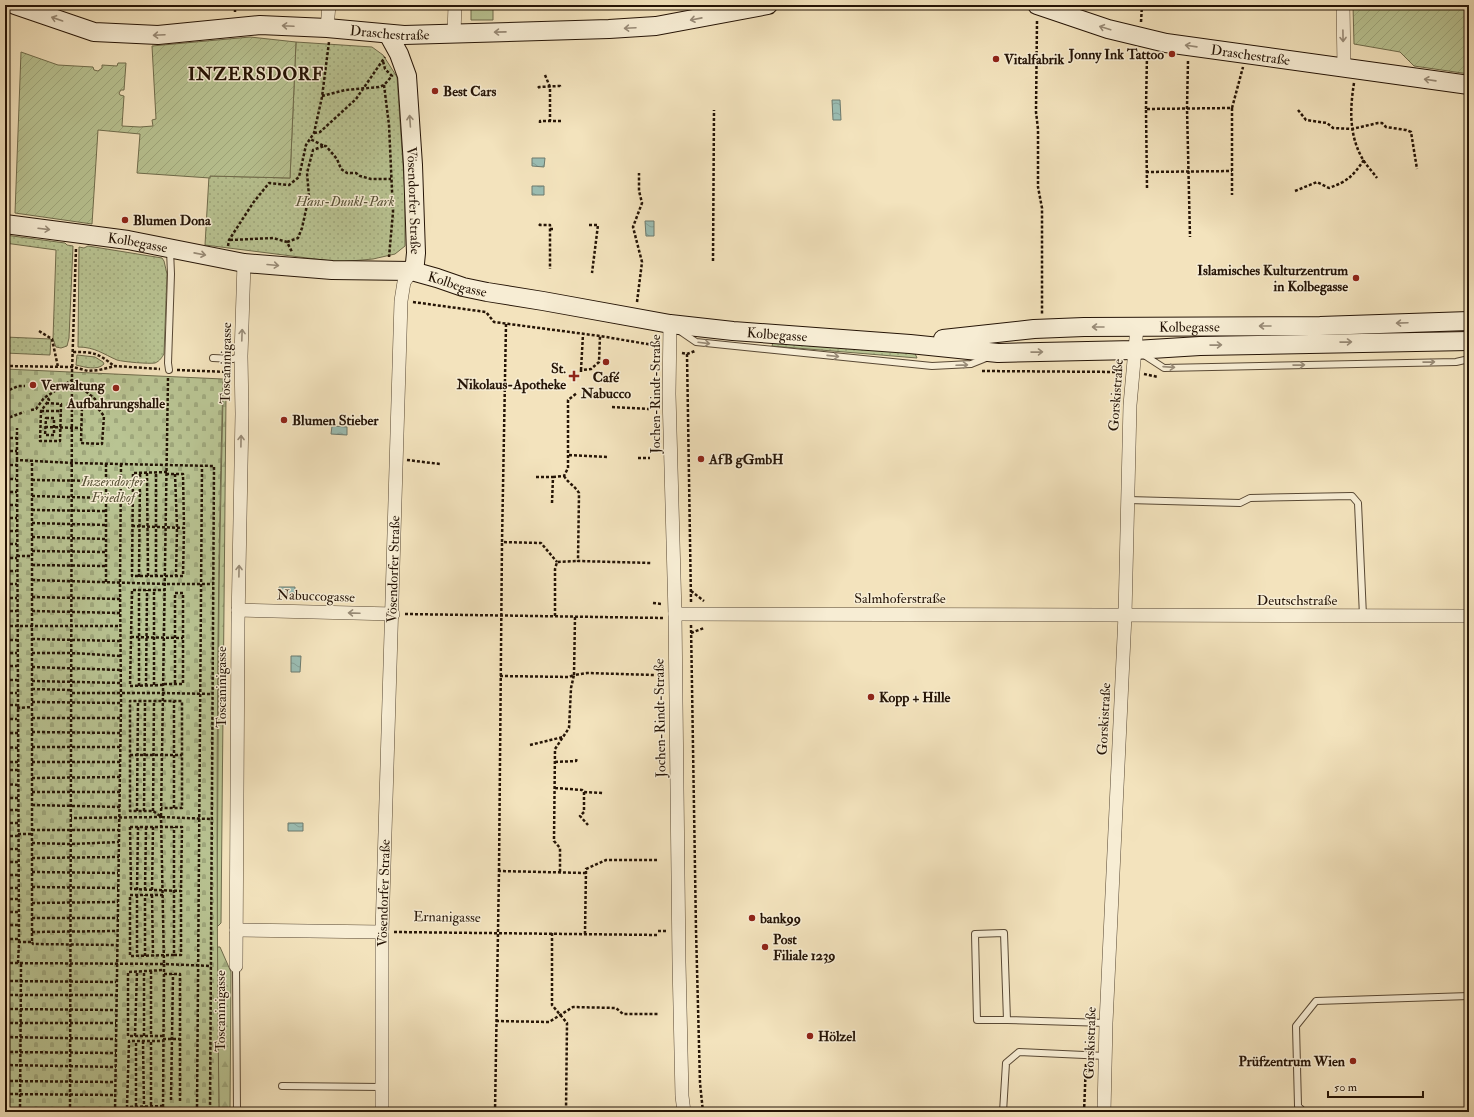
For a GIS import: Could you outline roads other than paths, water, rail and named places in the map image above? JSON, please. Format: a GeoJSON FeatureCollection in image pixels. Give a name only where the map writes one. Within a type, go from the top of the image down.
{"type":"FeatureCollection","features":[{"type":"Feature","properties":{"kind":"main road","name":"Draschestraße"},"geometry":{"type":"LineString","coordinates":[[11,10],[94,32],[158,35],[260,24],[327,28],[388,34],[609,29],[656,26],[768,5]]}},
{"type":"Feature","properties":{"kind":"main road","name":"Draschestraße"},"geometry":{"type":"LineString","coordinates":[[1037,10],[1166,43],[1349,72],[1469,85]]}},
{"type":"Feature","properties":{"kind":"main road","name":"Vösendorfer Straße"},"geometry":{"type":"LineString","coordinates":[[388,34],[399,54],[407,76],[413,165],[416,253],[412,271]]}},
{"type":"Feature","properties":{"kind":"main road","name":"Kolbegasse"},"geometry":{"type":"LineString","coordinates":[[5,224],[128,240],[239,262],[332,270],[412,271],[463,287],[487,292],[670,324],[998,352],[1135,350],[1200,346],[1469,341]]}},
{"type":"Feature","properties":{"kind":"main road","name":"Kolbegasse"},"geometry":{"type":"LineString","coordinates":[[910,344],[1034,328],[1332,325],[1469,321]]}},
{"type":"Feature","properties":{"kind":"street"},"geometry":{"type":"LineString","coordinates":[[327,28],[329,5]]}},
{"type":"Feature","properties":{"kind":"street"},"geometry":{"type":"LineString","coordinates":[[454,33],[455,5]]}},
{"type":"Feature","properties":{"kind":"street"},"geometry":{"type":"LineString","coordinates":[[1342,5],[1349,72]]}},
{"type":"Feature","properties":{"kind":"street","name":"Toscaninigasse"},"geometry":{"type":"LineString","coordinates":[[236,966],[238,610],[242,414],[239,262]]}},
{"type":"Feature","properties":{"kind":"street","name":"Vösendorfer Straße"},"geometry":{"type":"LineString","coordinates":[[382,1112],[382,932],[401,301],[404,282],[412,271]]}},
{"type":"Feature","properties":{"kind":"street","name":"Jochen-Rindt-Straße"},"geometry":{"type":"LineString","coordinates":[[670,324],[669,394],[675,614],[679,962],[682,1096],[684,1112]]}},
{"type":"Feature","properties":{"kind":"street","name":"Gorskistraße"},"geometry":{"type":"LineString","coordinates":[[1104,1112],[1106,1023],[1125,615],[1130,405],[1137,327]]}},
{"type":"Feature","properties":{"kind":"street","name":"Nabuccogasse"},"geometry":{"type":"LineString","coordinates":[[238,610],[392,614]]}},
{"type":"Feature","properties":{"kind":"street","name":"Salmhoferstraße"},"geometry":{"type":"LineString","coordinates":[[675,614],[1125,615]]}},
{"type":"Feature","properties":{"kind":"street","name":"Deutschstraße"},"geometry":{"type":"LineString","coordinates":[[1125,615],[1469,616]]}},
{"type":"Feature","properties":{"kind":"street"},"geometry":{"type":"LineString","coordinates":[[236,930],[382,932]]}},
{"type":"Feature","properties":{"kind":"lane"},"geometry":{"type":"LineString","coordinates":[[169,370],[171,274],[170,248]]}},
{"type":"Feature","properties":{"kind":"lane"},"geometry":{"type":"LineString","coordinates":[[670,324],[696,342],[932,366],[971,364],[998,352]]}},
{"type":"Feature","properties":{"kind":"lane"},"geometry":{"type":"LineString","coordinates":[[1135,350],[1164,368],[1456,362],[1469,359]]}},
{"type":"Feature","properties":{"kind":"lane"},"geometry":{"type":"LineString","coordinates":[[213,358],[233,359],[241,356]]}},
{"type":"Feature","properties":{"kind":"lane"},"geometry":{"type":"LineString","coordinates":[[1128,500],[1240,503],[1250,498],[1352,496],[1358,503],[1363,616]]}},
{"type":"Feature","properties":{"kind":"lane"},"geometry":{"type":"LineString","coordinates":[[1007,1020],[1004,933],[975,934],[977,1020],[1106,1023]]}},
{"type":"Feature","properties":{"kind":"lane","name":"Toscaninigasse"},"geometry":{"type":"LineString","coordinates":[[236,966],[237,1112]]}},
{"type":"Feature","properties":{"kind":"lane"},"geometry":{"type":"LineString","coordinates":[[1304,1112],[1298,1106],[1296,1026],[1316,1001],[1469,996]]}},
{"type":"Feature","properties":{"kind":"lane"},"geometry":{"type":"LineString","coordinates":[[1002,1112],[1006,1063],[1019,1052],[1106,1056]]}},
{"type":"Feature","properties":{"kind":"lane"},"geometry":{"type":"LineString","coordinates":[[282,1086],[382,1087]]}},
{"type":"Feature","properties":{"kind":"water"},"geometry":{"type":"Polygon","coordinates":[[[832,100],[840,100],[841,120],[833,120],[832,100]]]}},
{"type":"Feature","properties":{"kind":"water"},"geometry":{"type":"Polygon","coordinates":[[[532,158],[545,158],[544,167],[532,166],[532,158]]]}},
{"type":"Feature","properties":{"kind":"water"},"geometry":{"type":"Polygon","coordinates":[[[532,186],[544,186],[544,195],[532,195],[532,186]]]}},
{"type":"Feature","properties":{"kind":"water"},"geometry":{"type":"Polygon","coordinates":[[[645,221],[654,221],[654,236],[646,236],[645,221]]]}},
{"type":"Feature","properties":{"kind":"water"},"geometry":{"type":"Polygon","coordinates":[[[332,426],[347,427],[347,435],[331,434],[332,426]]]}},
{"type":"Feature","properties":{"kind":"water"},"geometry":{"type":"Polygon","coordinates":[[[279,587],[295,587],[295,596],[279,596],[279,587]]]}},
{"type":"Feature","properties":{"kind":"water"},"geometry":{"type":"Polygon","coordinates":[[[291,656],[301,656],[300,672],[291,672],[291,656]]]}},
{"type":"Feature","properties":{"kind":"water"},"geometry":{"type":"Polygon","coordinates":[[[288,823],[303,823],[303,831],[288,831],[288,823]]]}},
{"type":"Feature","properties":{"kind":"place","name":"Jonny Ink Tattoo"},"geometry":{"type":"Point","coordinates":[1172,54]}},
{"type":"Feature","properties":{"kind":"place","name":"Vitalfabrik"},"geometry":{"type":"Point","coordinates":[996,59]}},
{"type":"Feature","properties":{"kind":"place","name":"Best Cars"},"geometry":{"type":"Point","coordinates":[435,91]}},
{"type":"Feature","properties":{"kind":"place","name":"Blumen Dona"},"geometry":{"type":"Point","coordinates":[125,220]}},
{"type":"Feature","properties":{"kind":"place","name":"Islamisches Kulturzentrum in Kolbegasse"},"geometry":{"type":"Point","coordinates":[1356,278]}},
{"type":"Feature","properties":{"kind":"place","name":"Café Nabucco"},"geometry":{"type":"Point","coordinates":[606,362]}},
{"type":"Feature","properties":{"kind":"place","name":"St. Nikolaus-Apotheke"},"geometry":{"type":"Point","coordinates":[574,376]}},
{"type":"Feature","properties":{"kind":"place","name":"Verwaltung"},"geometry":{"type":"Point","coordinates":[33,385]}},
{"type":"Feature","properties":{"kind":"place","name":"Aufbahrungshalle"},"geometry":{"type":"Point","coordinates":[116,388]}},
{"type":"Feature","properties":{"kind":"place","name":"Blumen Stieber"},"geometry":{"type":"Point","coordinates":[284,420]}},
{"type":"Feature","properties":{"kind":"place","name":"AfB gGmbH"},"geometry":{"type":"Point","coordinates":[701,459]}},
{"type":"Feature","properties":{"kind":"place","name":"Kopp + Hille"},"geometry":{"type":"Point","coordinates":[871,697]}},
{"type":"Feature","properties":{"kind":"place","name":"bank99"},"geometry":{"type":"Point","coordinates":[752,918]}},
{"type":"Feature","properties":{"kind":"place","name":"Post Filiale 1239"},"geometry":{"type":"Point","coordinates":[765,947]}},
{"type":"Feature","properties":{"kind":"place","name":"Hölzel"},"geometry":{"type":"Point","coordinates":[810,1036]}},
{"type":"Feature","properties":{"kind":"place","name":"Prüfzentrum Wien"},"geometry":{"type":"Point","coordinates":[1353,1061]}},
{"type":"Feature","properties":{"kind":"district","name":"INZERSDORF"},"geometry":{"type":"Point","coordinates":[256,74]}},
{"type":"Feature","properties":{"kind":"park label","name":"Hans-Dunkl-Park"},"geometry":{"type":"Point","coordinates":[345,201]}},
{"type":"Feature","properties":{"kind":"park label","name":"Inzersdorfer Friedhof"},"geometry":{"type":"Point","coordinates":[113,490]}}]}
